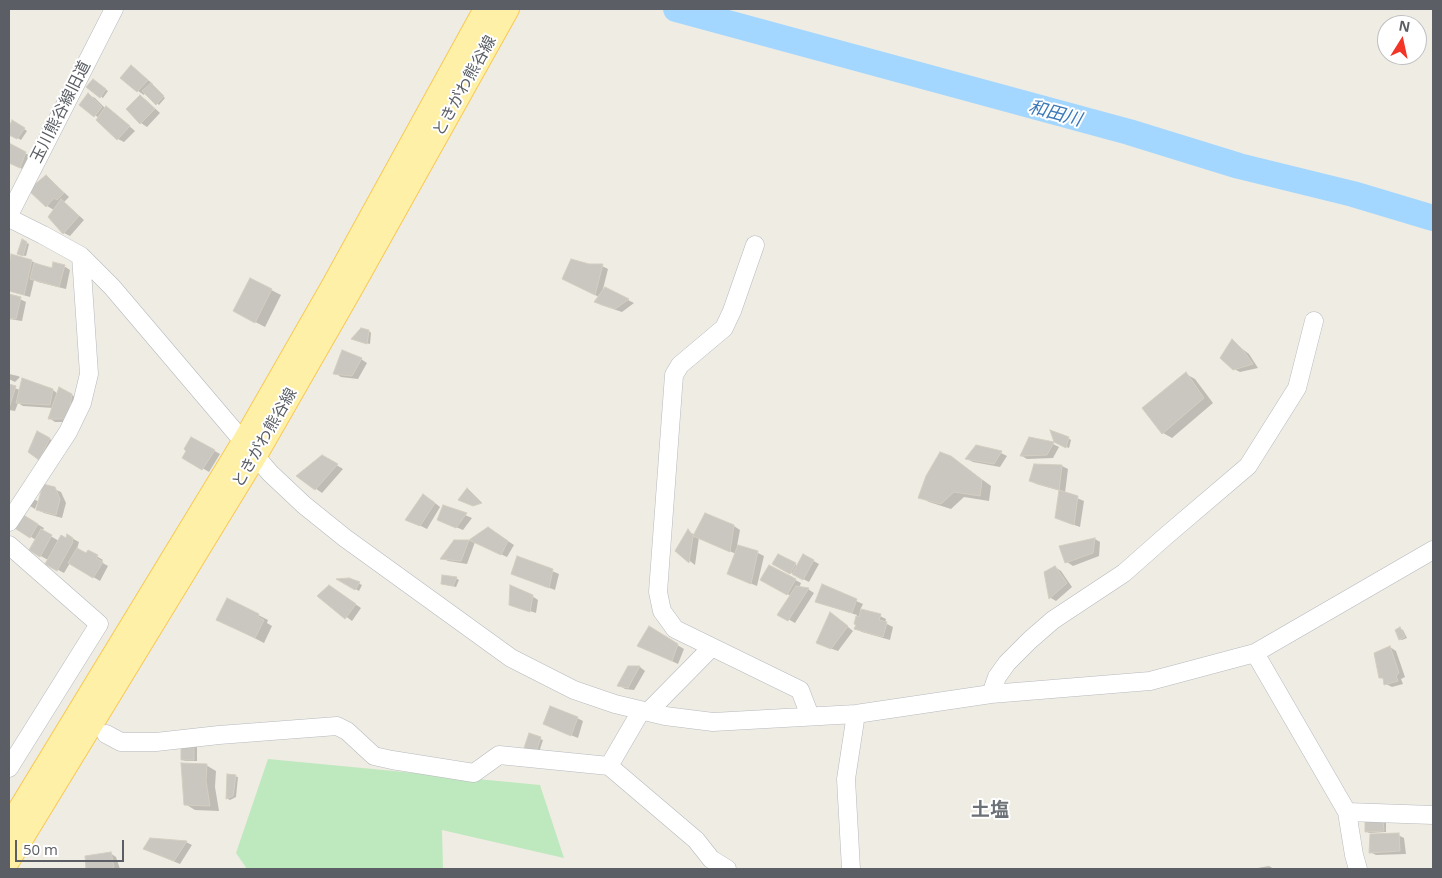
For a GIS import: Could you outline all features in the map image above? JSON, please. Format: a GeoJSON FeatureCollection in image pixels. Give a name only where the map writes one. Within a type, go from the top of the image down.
{"type":"FeatureCollection","features":[{"type":"Feature","properties":{"kind":"main road","name":"ときがわ熊谷線"},"geometry":{"type":"LineString","coordinates":[[9,860],[249,449],[333,285],[499,11]]}},
{"type":"Feature","properties":{"kind":"main road","name":"ときがわ熊谷線"},"geometry":{"type":"LineString","coordinates":[[9,826],[249,449]]}},
{"type":"Feature","properties":{"kind":"street","name":"玉川熊谷線旧道"},"geometry":{"type":"LineString","coordinates":[[9,217],[114,9]]}},
{"type":"Feature","properties":{"kind":"street"},"geometry":{"type":"LineString","coordinates":[[9,217],[81,256],[112,288],[270,473],[304,505],[345,538],[512,658],[574,690],[645,712],[713,722],[856,714],[991,694],[1150,681],[1254,653],[1433,550]]}},
{"type":"Feature","properties":{"kind":"street"},"geometry":{"type":"LineString","coordinates":[[755,245],[732,311],[724,328],[680,365],[674,376],[658,592],[662,612],[675,629],[800,690],[810,716]]}},
{"type":"Feature","properties":{"kind":"street"},"geometry":{"type":"LineString","coordinates":[[9,522],[68,432],[82,403],[89,374],[81,256]]}},
{"type":"Feature","properties":{"kind":"street"},"geometry":{"type":"LineString","coordinates":[[991,694],[997,677],[1007,663],[1030,640],[1053,620],[1124,573],[1248,466],[1297,388],[1314,321]]}},
{"type":"Feature","properties":{"kind":"street"},"geometry":{"type":"LineString","coordinates":[[9,545],[98,624],[56,704],[9,768]]}},
{"type":"Feature","properties":{"kind":"street"},"geometry":{"type":"LineString","coordinates":[[609,766],[645,712],[712,647]]}},
{"type":"Feature","properties":{"kind":"street"},"geometry":{"type":"LineString","coordinates":[[1254,653],[1347,812],[1358,869]]}},
{"type":"Feature","properties":{"kind":"street"},"geometry":{"type":"LineString","coordinates":[[851,869],[846,779],[856,714]]}},
{"type":"Feature","properties":{"kind":"street"},"geometry":{"type":"LineString","coordinates":[[106,734],[120,742],[156,742],[337,726],[347,731],[374,756],[474,773],[499,755],[609,766],[696,840],[711,859],[727,869]]}},
{"type":"Feature","properties":{"kind":"street"},"geometry":{"type":"LineString","coordinates":[[1347,812],[1433,815]]}},
{"type":"Feature","properties":{"kind":"green space"},"geometry":{"type":"Polygon","coordinates":[[[268,759],[540,785],[564,858],[442,830],[443,869],[247,869],[236,853],[268,759]]]}},
{"type":"Feature","properties":{"kind":"building"},"geometry":{"type":"Polygon","coordinates":[[[131,65],[148,80],[137,92],[120,78],[131,65]]]}},
{"type":"Feature","properties":{"kind":"building"},"geometry":{"type":"Polygon","coordinates":[[[93,79],[106,89],[100,98],[86,87],[93,79]]]}},
{"type":"Feature","properties":{"kind":"building"},"geometry":{"type":"Polygon","coordinates":[[[151,83],[164,96],[156,105],[142,91],[151,83]]]}},
{"type":"Feature","properties":{"kind":"building"},"geometry":{"type":"Polygon","coordinates":[[[88,93],[102,107],[94,117],[79,105],[88,93]]]}},
{"type":"Feature","properties":{"kind":"building"},"geometry":{"type":"Polygon","coordinates":[[[140,95],[155,109],[140,124],[126,109],[140,95]]]}},
{"type":"Feature","properties":{"kind":"building"},"geometry":{"type":"Polygon","coordinates":[[[106,106],[130,126],[117,140],[96,120],[106,106]]]}},
{"type":"Feature","properties":{"kind":"building"},"geometry":{"type":"Polygon","coordinates":[[[12,120],[25,128],[17,139],[9,135],[9,127],[12,120]]]}},
{"type":"Feature","properties":{"kind":"building"},"geometry":{"type":"Polygon","coordinates":[[[9,143],[26,152],[20,168],[9,163],[9,143]]]}},
{"type":"Feature","properties":{"kind":"building"},"geometry":{"type":"Polygon","coordinates":[[[46,175],[64,193],[57,200],[54,198],[46,207],[28,190],[46,175]]]}},
{"type":"Feature","properties":{"kind":"building"},"geometry":{"type":"Polygon","coordinates":[[[61,199],[79,216],[63,234],[48,217],[61,199]]]}},
{"type":"Feature","properties":{"kind":"building"},"geometry":{"type":"Polygon","coordinates":[[[22,239],[27,242],[23,256],[17,254],[22,239]]]}},
{"type":"Feature","properties":{"kind":"building"},"geometry":{"type":"Polygon","coordinates":[[[11,254],[32,260],[24,295],[9,291],[11,254]]]}},
{"type":"Feature","properties":{"kind":"building"},"geometry":{"type":"Polygon","coordinates":[[[571,259],[589,264],[603,264],[595,295],[562,279],[571,259]]]}},
{"type":"Feature","properties":{"kind":"building"},"geometry":{"type":"Polygon","coordinates":[[[53,262],[65,265],[59,287],[30,279],[34,263],[52,268],[53,262]]]}},
{"type":"Feature","properties":{"kind":"building"},"geometry":{"type":"Polygon","coordinates":[[[250,278],[272,289],[255,323],[233,311],[250,278]]]}},
{"type":"Feature","properties":{"kind":"building"},"geometry":{"type":"Polygon","coordinates":[[[605,287],[629,299],[615,309],[594,302],[605,287]]]}},
{"type":"Feature","properties":{"kind":"building"},"geometry":{"type":"Polygon","coordinates":[[[9,294],[21,297],[16,319],[9,318],[9,294]]]}},
{"type":"Feature","properties":{"kind":"building"},"geometry":{"type":"Polygon","coordinates":[[[361,328],[369,330],[367,344],[351,339],[361,328]]]}},
{"type":"Feature","properties":{"kind":"building"},"geometry":{"type":"Polygon","coordinates":[[[1232,339],[1253,364],[1233,370],[1220,358],[1232,339]]]}},
{"type":"Feature","properties":{"kind":"building"},"geometry":{"type":"Polygon","coordinates":[[[342,350],[362,358],[352,376],[333,374],[342,350]]]}},
{"type":"Feature","properties":{"kind":"building"},"geometry":{"type":"Polygon","coordinates":[[[1186,372],[1204,398],[1162,434],[1142,408],[1186,372]]]}},
{"type":"Feature","properties":{"kind":"building"},"geometry":{"type":"Polygon","coordinates":[[[22,378],[53,389],[50,405],[16,403],[22,378]]]}},
{"type":"Feature","properties":{"kind":"building"},"geometry":{"type":"Polygon","coordinates":[[[9,384],[16,386],[9,408],[9,384]]]}},
{"type":"Feature","properties":{"kind":"building"},"geometry":{"type":"Polygon","coordinates":[[[59,387],[72,394],[68,419],[48,419],[59,387]]]}},
{"type":"Feature","properties":{"kind":"building"},"geometry":{"type":"Polygon","coordinates":[[[1050,430],[1069,437],[1066,448],[1054,442],[1050,430]]]}},
{"type":"Feature","properties":{"kind":"building"},"geometry":{"type":"Polygon","coordinates":[[[37,431],[50,438],[39,460],[28,452],[37,431]]]}},
{"type":"Feature","properties":{"kind":"building"},"geometry":{"type":"Polygon","coordinates":[[[191,437],[215,450],[202,470],[182,458],[186,451],[184,449],[191,437]]]}},
{"type":"Feature","properties":{"kind":"building"},"geometry":{"type":"Polygon","coordinates":[[[1029,437],[1054,442],[1047,455],[1020,456],[1029,437]]]}},
{"type":"Feature","properties":{"kind":"building"},"geometry":{"type":"Polygon","coordinates":[[[976,445],[1002,451],[994,464],[965,459],[976,445]]]}},
{"type":"Feature","properties":{"kind":"building"},"geometry":{"type":"Polygon","coordinates":[[[940,452],[951,456],[982,480],[980,496],[954,492],[941,504],[918,498],[926,476],[940,452]]]}},
{"type":"Feature","properties":{"kind":"building"},"geometry":{"type":"Polygon","coordinates":[[[322,455],[338,464],[315,490],[296,476],[322,455]]]}},
{"type":"Feature","properties":{"kind":"building"},"geometry":{"type":"Polygon","coordinates":[[[1034,464],[1062,465],[1059,490],[1029,481],[1034,464]]]}},
{"type":"Feature","properties":{"kind":"building"},"geometry":{"type":"Polygon","coordinates":[[[43,484],[55,487],[60,499],[56,515],[36,510],[43,484]]]}},
{"type":"Feature","properties":{"kind":"building"},"geometry":{"type":"Polygon","coordinates":[[[467,488],[482,503],[473,506],[458,500],[467,488]]]}},
{"type":"Feature","properties":{"kind":"building"},"geometry":{"type":"Polygon","coordinates":[[[1059,490],[1078,496],[1074,525],[1055,518],[1059,490]]]}},
{"type":"Feature","properties":{"kind":"building"},"geometry":{"type":"Polygon","coordinates":[[[423,494],[435,503],[420,526],[405,520],[423,494]]]}},
{"type":"Feature","properties":{"kind":"building"},"geometry":{"type":"Polygon","coordinates":[[[443,505],[467,513],[456,528],[437,520],[443,505]]]}},
{"type":"Feature","properties":{"kind":"building"},"geometry":{"type":"Polygon","coordinates":[[[705,513],[734,525],[730,552],[693,536],[705,513]]]}},
{"type":"Feature","properties":{"kind":"building"},"geometry":{"type":"Polygon","coordinates":[[[22,514],[38,524],[30,538],[13,527],[22,514]]]}},
{"type":"Feature","properties":{"kind":"building"},"geometry":{"type":"Polygon","coordinates":[[[488,527],[508,541],[501,555],[469,540],[488,527]]]}},
{"type":"Feature","properties":{"kind":"building"},"geometry":{"type":"Polygon","coordinates":[[[41,529],[52,535],[40,557],[29,550],[41,529]]]}},
{"type":"Feature","properties":{"kind":"building"},"geometry":{"type":"Polygon","coordinates":[[[688,529],[693,536],[689,563],[675,551],[688,529]]]}},
{"type":"Feature","properties":{"kind":"building"},"geometry":{"type":"Polygon","coordinates":[[[67,534],[73,538],[73,542],[57,571],[45,564],[61,535],[66,538],[67,534]]]}},
{"type":"Feature","properties":{"kind":"building"},"geometry":{"type":"Polygon","coordinates":[[[1095,538],[1093,553],[1065,563],[1059,546],[1095,538]]]}},
{"type":"Feature","properties":{"kind":"building"},"geometry":{"type":"Polygon","coordinates":[[[454,540],[469,540],[461,561],[440,559],[454,540]]]}},
{"type":"Feature","properties":{"kind":"building"},"geometry":{"type":"Polygon","coordinates":[[[738,545],[758,551],[751,584],[727,574],[738,545]]]}},
{"type":"Feature","properties":{"kind":"building"},"geometry":{"type":"Polygon","coordinates":[[[77,548],[86,553],[88,550],[98,555],[96,558],[103,562],[93,578],[68,563],[77,548]]]}},
{"type":"Feature","properties":{"kind":"building"},"geometry":{"type":"Polygon","coordinates":[[[778,554],[796,563],[790,574],[772,564],[778,554]]]}},
{"type":"Feature","properties":{"kind":"building"},"geometry":{"type":"Polygon","coordinates":[[[803,554],[814,560],[803,580],[792,574],[803,554]]]}},
{"type":"Feature","properties":{"kind":"building"},"geometry":{"type":"Polygon","coordinates":[[[517,556],[553,569],[549,588],[511,574],[517,556]]]}},
{"type":"Feature","properties":{"kind":"building"},"geometry":{"type":"Polygon","coordinates":[[[769,565],[796,579],[787,595],[760,580],[769,565]]]}},
{"type":"Feature","properties":{"kind":"building"},"geometry":{"type":"Polygon","coordinates":[[[1055,566],[1067,583],[1049,599],[1044,572],[1055,566]]]}},
{"type":"Feature","properties":{"kind":"building"},"geometry":{"type":"Polygon","coordinates":[[[442,575],[457,577],[453,586],[441,584],[442,575]]]}},
{"type":"Feature","properties":{"kind":"building"},"geometry":{"type":"Polygon","coordinates":[[[349,578],[360,582],[355,590],[336,579],[349,578]]]}},
{"type":"Feature","properties":{"kind":"building"},"geometry":{"type":"Polygon","coordinates":[[[822,584],[857,599],[852,613],[815,602],[822,584]]]}},
{"type":"Feature","properties":{"kind":"building"},"geometry":{"type":"Polygon","coordinates":[[[329,585],[356,604],[345,619],[317,596],[329,585]]]}},
{"type":"Feature","properties":{"kind":"building"},"geometry":{"type":"Polygon","coordinates":[[[510,585],[533,595],[530,612],[509,605],[510,585]]]}},
{"type":"Feature","properties":{"kind":"building"},"geometry":{"type":"Polygon","coordinates":[[[796,586],[809,588],[788,621],[777,615],[796,586]]]}},
{"type":"Feature","properties":{"kind":"building"},"geometry":{"type":"Polygon","coordinates":[[[227,598],[259,614],[258,617],[264,620],[255,638],[216,620],[227,598]]]}},
{"type":"Feature","properties":{"kind":"building"},"geometry":{"type":"Polygon","coordinates":[[[861,609],[881,614],[879,620],[887,622],[883,637],[854,629],[856,616],[859,617],[861,609]]]}},
{"type":"Feature","properties":{"kind":"building"},"geometry":{"type":"Polygon","coordinates":[[[830,612],[848,626],[831,649],[816,643],[830,612]]]}},
{"type":"Feature","properties":{"kind":"building"},"geometry":{"type":"Polygon","coordinates":[[[649,626],[678,644],[672,661],[637,646],[649,626]]]}},
{"type":"Feature","properties":{"kind":"building"},"geometry":{"type":"Polygon","coordinates":[[[1400,627],[1405,637],[1399,640],[1395,630],[1400,627]]]}},
{"type":"Feature","properties":{"kind":"building"},"geometry":{"type":"Polygon","coordinates":[[[1390,646],[1399,673],[1396,676],[1398,681],[1384,685],[1383,678],[1379,678],[1374,653],[1390,646]]]}},
{"type":"Feature","properties":{"kind":"building"},"geometry":{"type":"Polygon","coordinates":[[[628,666],[640,666],[628,688],[617,686],[628,666]]]}},
{"type":"Feature","properties":{"kind":"building"},"geometry":{"type":"Polygon","coordinates":[[[550,706],[578,717],[571,736],[543,724],[550,706]]]}},
{"type":"Feature","properties":{"kind":"building"},"geometry":{"type":"Polygon","coordinates":[[[529,733],[541,737],[536,752],[524,748],[529,733]]]}},
{"type":"Feature","properties":{"kind":"building"},"geometry":{"type":"Polygon","coordinates":[[[181,744],[194,744],[194,760],[181,760],[181,744]]]}},
{"type":"Feature","properties":{"kind":"building"},"geometry":{"type":"Polygon","coordinates":[[[181,763],[207,764],[206,781],[210,806],[184,805],[181,763]]]}},
{"type":"Feature","properties":{"kind":"building"},"geometry":{"type":"Polygon","coordinates":[[[227,774],[236,775],[233,796],[226,799],[227,774]]]}},
{"type":"Feature","properties":{"kind":"building"},"geometry":{"type":"Polygon","coordinates":[[[1365,819],[1383,819],[1384,831],[1365,832],[1365,819]]]}},
{"type":"Feature","properties":{"kind":"building"},"geometry":{"type":"Polygon","coordinates":[[[1399,833],[1400,851],[1369,853],[1370,834],[1399,833]]]}},
{"type":"Feature","properties":{"kind":"building"},"geometry":{"type":"Polygon","coordinates":[[[150,838],[187,841],[174,861],[143,849],[150,838]]]}},
{"type":"Feature","properties":{"kind":"building"},"geometry":{"type":"Polygon","coordinates":[[[111,852],[114,867],[110,869],[86,869],[85,856],[111,852]]]}},
{"type":"Feature","properties":{"kind":"waterway","name":"和田川"},"geometry":{"type":"LineString","coordinates":[[676,9],[1129,132],[1239,166],[1353,194],[1433,218]]}},
{"type":"Feature","properties":{"kind":"district","name":"土塩"},"geometry":{"type":"Point","coordinates":[990,811]}}]}
